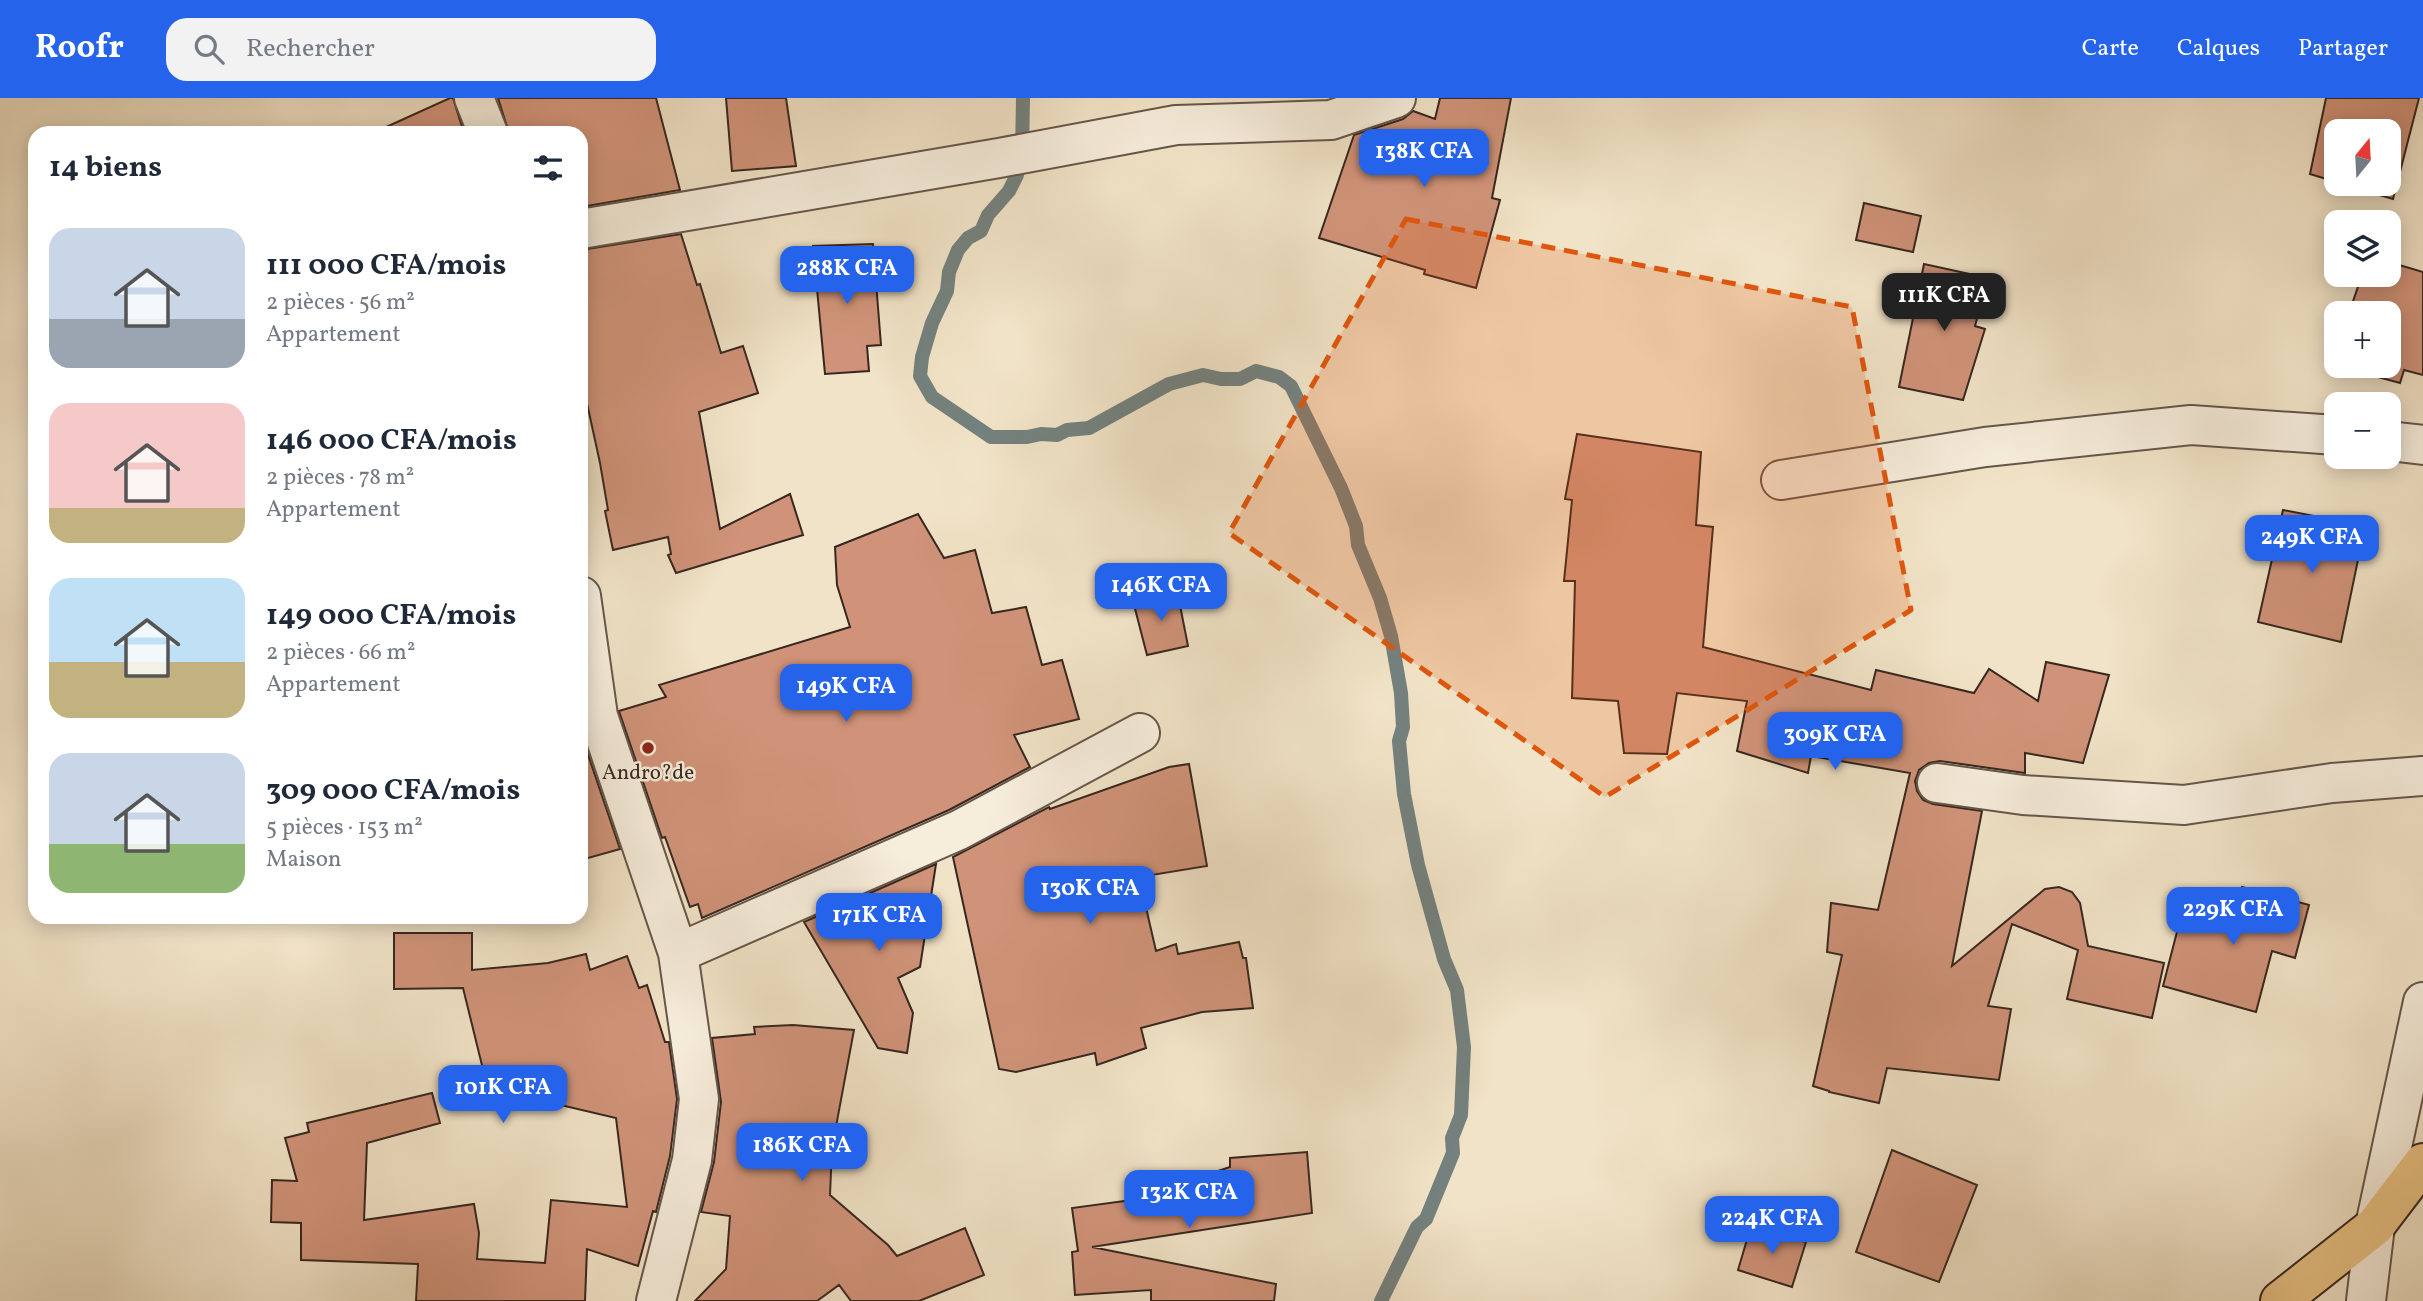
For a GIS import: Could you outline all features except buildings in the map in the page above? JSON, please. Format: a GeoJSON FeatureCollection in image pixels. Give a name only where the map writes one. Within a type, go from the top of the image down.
{"type":"FeatureCollection","features":[{"type":"Feature","properties":{"kind":"main road"},"geometry":{"type":"LineString","coordinates":[[2280,1301],[2375,1226],[2420,1171]]}},
{"type":"Feature","properties":{"kind":"street"},"geometry":{"type":"LineString","coordinates":[[474,98],[485,126]]}},
{"type":"Feature","properties":{"kind":"street"},"geometry":{"type":"LineString","coordinates":[[588,228],[1176,125],[1331,120],[1396,98]]}},
{"type":"Feature","properties":{"kind":"street"},"geometry":{"type":"LineString","coordinates":[[1781,480],[1985,447],[2191,425],[2324,434]]}},
{"type":"Feature","properties":{"kind":"street"},"geometry":{"type":"LineString","coordinates":[[2401,442],[2423,445]]}},
{"type":"Feature","properties":{"kind":"street"},"geometry":{"type":"LineString","coordinates":[[588,645],[598,716],[678,953],[699,1099],[692,1160],[656,1301]]}},
{"type":"Feature","properties":{"kind":"street"},"geometry":{"type":"LineString","coordinates":[[678,953],[959,831],[1140,733]]}},
{"type":"Feature","properties":{"kind":"street"},"geometry":{"type":"LineString","coordinates":[[1937,783],[2023,796],[2184,805],[2332,783],[2423,776]]}},
{"type":"Feature","properties":{"kind":"street"},"geometry":{"type":"LineString","coordinates":[[2366,1301],[2375,1226],[2423,1002]]}},
{"type":"Feature","properties":{"kind":"highlighted area"},"geometry":{"type":"Polygon","coordinates":[[[1406,219],[1852,307],[1911,610],[1605,797],[1229,533],[1406,219]]]}},
{"type":"Feature","properties":{"kind":"waterway"},"geometry":{"type":"LineString","coordinates":[[1023,98],[1022,154],[1017,175],[1009,191],[988,215],[981,231],[968,238],[958,250],[949,272],[947,291],[932,323],[922,357],[920,376],[932,397],[991,437],[1027,437],[1057,435],[1067,430],[1089,428],[1169,384],[1203,375],[1240,379],[1256,371],[1279,377],[1291,386],[1341,488],[1356,526],[1358,545],[1380,598],[1391,636],[1401,693],[1403,727],[1399,741],[1404,794],[1418,865],[1444,959],[1457,990],[1464,1047],[1461,1115],[1452,1138],[1453,1153],[1426,1219],[1417,1227],[1381,1301]]}},
{"type":"Feature","properties":{"kind":"place","name":"Andro?de"},"geometry":{"type":"Point","coordinates":[648,748]}}]}
